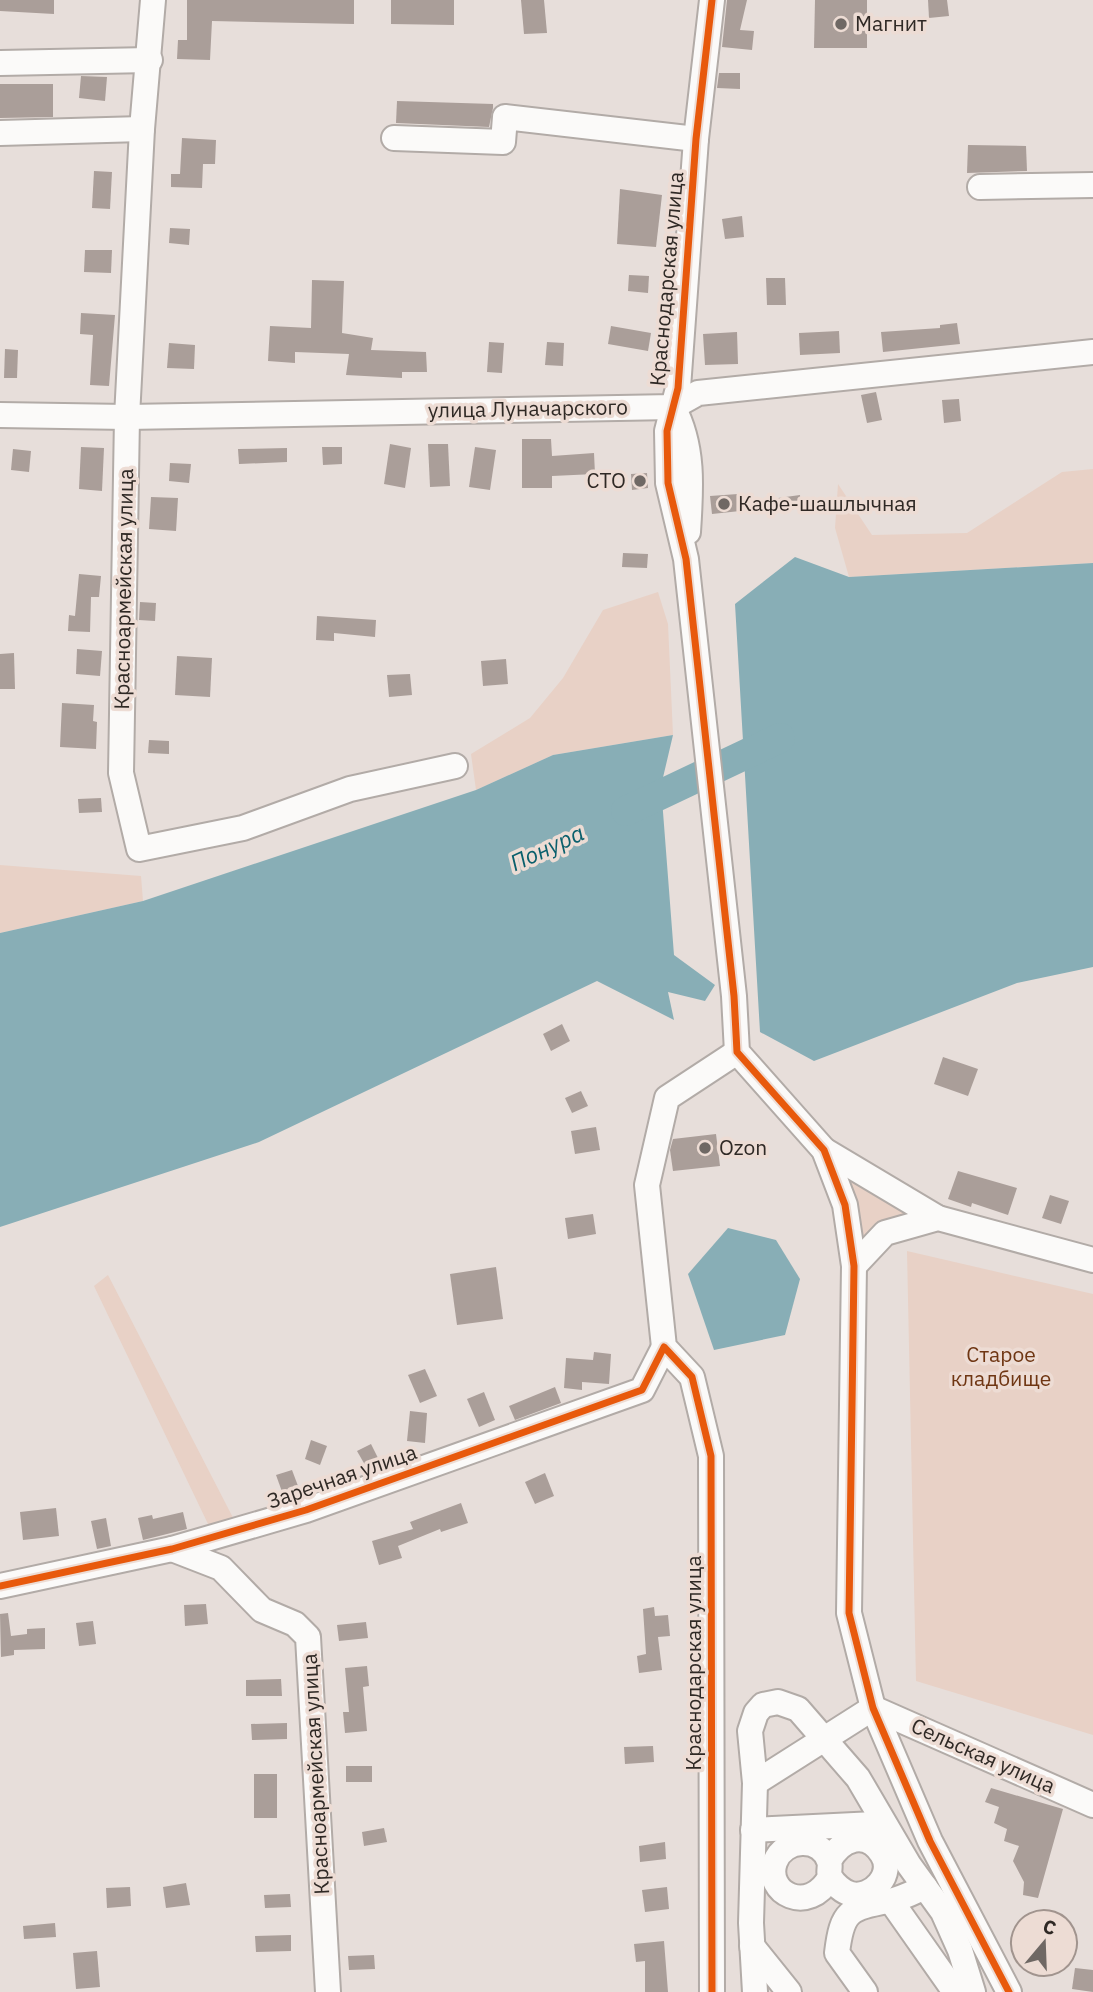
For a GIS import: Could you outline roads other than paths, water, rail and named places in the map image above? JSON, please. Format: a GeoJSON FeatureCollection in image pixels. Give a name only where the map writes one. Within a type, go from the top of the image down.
{"type":"FeatureCollection","features":[{"type":"Feature","properties":{"kind":"street","name":"Красноармейская улица"},"geometry":{"type":"LineString","coordinates":[[153,0],[150,60],[142,129],[127,417],[121,774],[139,849],[243,828],[350,789],[455,766]]}},
{"type":"Feature","properties":{"kind":"street","name":"Краснодарская улица"},"geometry":{"type":"LineString","coordinates":[[712,0],[696,139],[678,388],[673,407],[685,429],[691,481],[686,559],[734,996],[737,1052]]}},
{"type":"Feature","properties":{"kind":"street"},"geometry":{"type":"LineString","coordinates":[[0,63],[150,60]]}},
{"type":"Feature","properties":{"kind":"street"},"geometry":{"type":"LineString","coordinates":[[394,138],[503,142],[505,117],[696,139]]}},
{"type":"Feature","properties":{"kind":"street"},"geometry":{"type":"LineString","coordinates":[[0,133],[142,129]]}},
{"type":"Feature","properties":{"kind":"street"},"geometry":{"type":"LineString","coordinates":[[980,187],[1093,185]]}},
{"type":"Feature","properties":{"kind":"street","name":"улица Луначарского"},"geometry":{"type":"LineString","coordinates":[[0,415],[127,417],[673,407],[698,393],[1093,352]]}},
{"type":"Feature","properties":{"kind":"street"},"geometry":{"type":"LineString","coordinates":[[664,1347],[647,1185],[667,1098],[737,1052],[824,1150],[938,1218],[1093,1261]]}},
{"type":"Feature","properties":{"kind":"street"},"geometry":{"type":"LineString","coordinates":[[824,1150],[845,1205],[854,1266],[849,1613],[873,1707],[930,1840],[1009,1992]]}},
{"type":"Feature","properties":{"kind":"street"},"geometry":{"type":"LineString","coordinates":[[854,1266],[885,1233],[938,1218]]}},
{"type":"Feature","properties":{"kind":"street","name":"Краснодарская улица"},"geometry":{"type":"LineString","coordinates":[[664,1347],[692,1377],[711,1456],[712,1992]]}},
{"type":"Feature","properties":{"kind":"street","name":"Заречная улица"},"geometry":{"type":"LineString","coordinates":[[0,1586],[172,1549],[306,1510],[642,1390],[664,1347]]}},
{"type":"Feature","properties":{"kind":"street","name":"Красноармейская улица"},"geometry":{"type":"LineString","coordinates":[[172,1549],[221,1568],[262,1610],[295,1624],[308,1637],[328,1992]]}},
{"type":"Feature","properties":{"kind":"street"},"geometry":{"type":"LineString","coordinates":[[754,1992],[752,1946],[755,1783],[750,1731],[756,1713],[763,1705],[778,1702],[798,1709],[822,1740],[858,1777],[882,1842],[886,1872],[879,1885],[867,1893],[852,1894],[839,1888],[829,1869],[836,1848],[848,1840],[864,1838],[882,1842],[909,1866]]}},
{"type":"Feature","properties":{"kind":"street"},"geometry":{"type":"LineString","coordinates":[[755,1783],[873,1707]]}},
{"type":"Feature","properties":{"kind":"street","name":"Сельская улица"},"geometry":{"type":"LineString","coordinates":[[873,1707],[1090,1798]]}},
{"type":"Feature","properties":{"kind":"street"},"geometry":{"type":"LineString","coordinates":[[753,1830],[785,1830],[848,1823],[882,1842],[909,1866],[949,1925],[973,1992]]}},
{"type":"Feature","properties":{"kind":"street"},"geometry":{"type":"LineString","coordinates":[[865,1992],[837,1952],[845,1917],[859,1906],[891,1901],[925,1887]]}},
{"type":"Feature","properties":{"kind":"street"},"geometry":{"type":"LineString","coordinates":[[891,1901],[955,1992]]}},
{"type":"Feature","properties":{"kind":"street"},"geometry":{"type":"LineString","coordinates":[[752,1946],[789,1992]]}},
{"type":"Feature","properties":{"kind":"water"},"geometry":{"type":"Polygon","coordinates":[[[795,557],[849,577],[1093,563],[1093,967],[1017,983],[814,1061],[760,1032],[735,604],[795,557]]]}},
{"type":"Feature","properties":{"kind":"water"},"geometry":{"type":"Polygon","coordinates":[[[673,735],[661,786],[674,955],[715,985],[705,1001],[668,992],[674,1020],[597,981],[259,1142],[0,1227],[0,933],[143,901],[476,790],[553,755],[673,735]]]}},
{"type":"Feature","properties":{"kind":"water"},"geometry":{"type":"Polygon","coordinates":[[[728,1228],[776,1240],[800,1279],[785,1335],[714,1350],[688,1274],[728,1228]]]}},
{"type":"Feature","properties":{"kind":"waterway","name":"Понура"},"geometry":{"type":"LineString","coordinates":[[626,811],[780,738]]}},
{"type":"Feature","properties":{"kind":"place","name":"Магнит"},"geometry":{"type":"Point","coordinates":[841,24]}},
{"type":"Feature","properties":{"kind":"place","name":"СТО"},"geometry":{"type":"Point","coordinates":[640,481]}},
{"type":"Feature","properties":{"kind":"place","name":"Кафе-шашлычная"},"geometry":{"type":"Point","coordinates":[724,504]}},
{"type":"Feature","properties":{"kind":"place","name":"Ozon"},"geometry":{"type":"Point","coordinates":[705,1148]}},
{"type":"Feature","properties":{"kind":"park label","name":"Старое кладбище"},"geometry":{"type":"Point","coordinates":[1001,1367]}}]}
